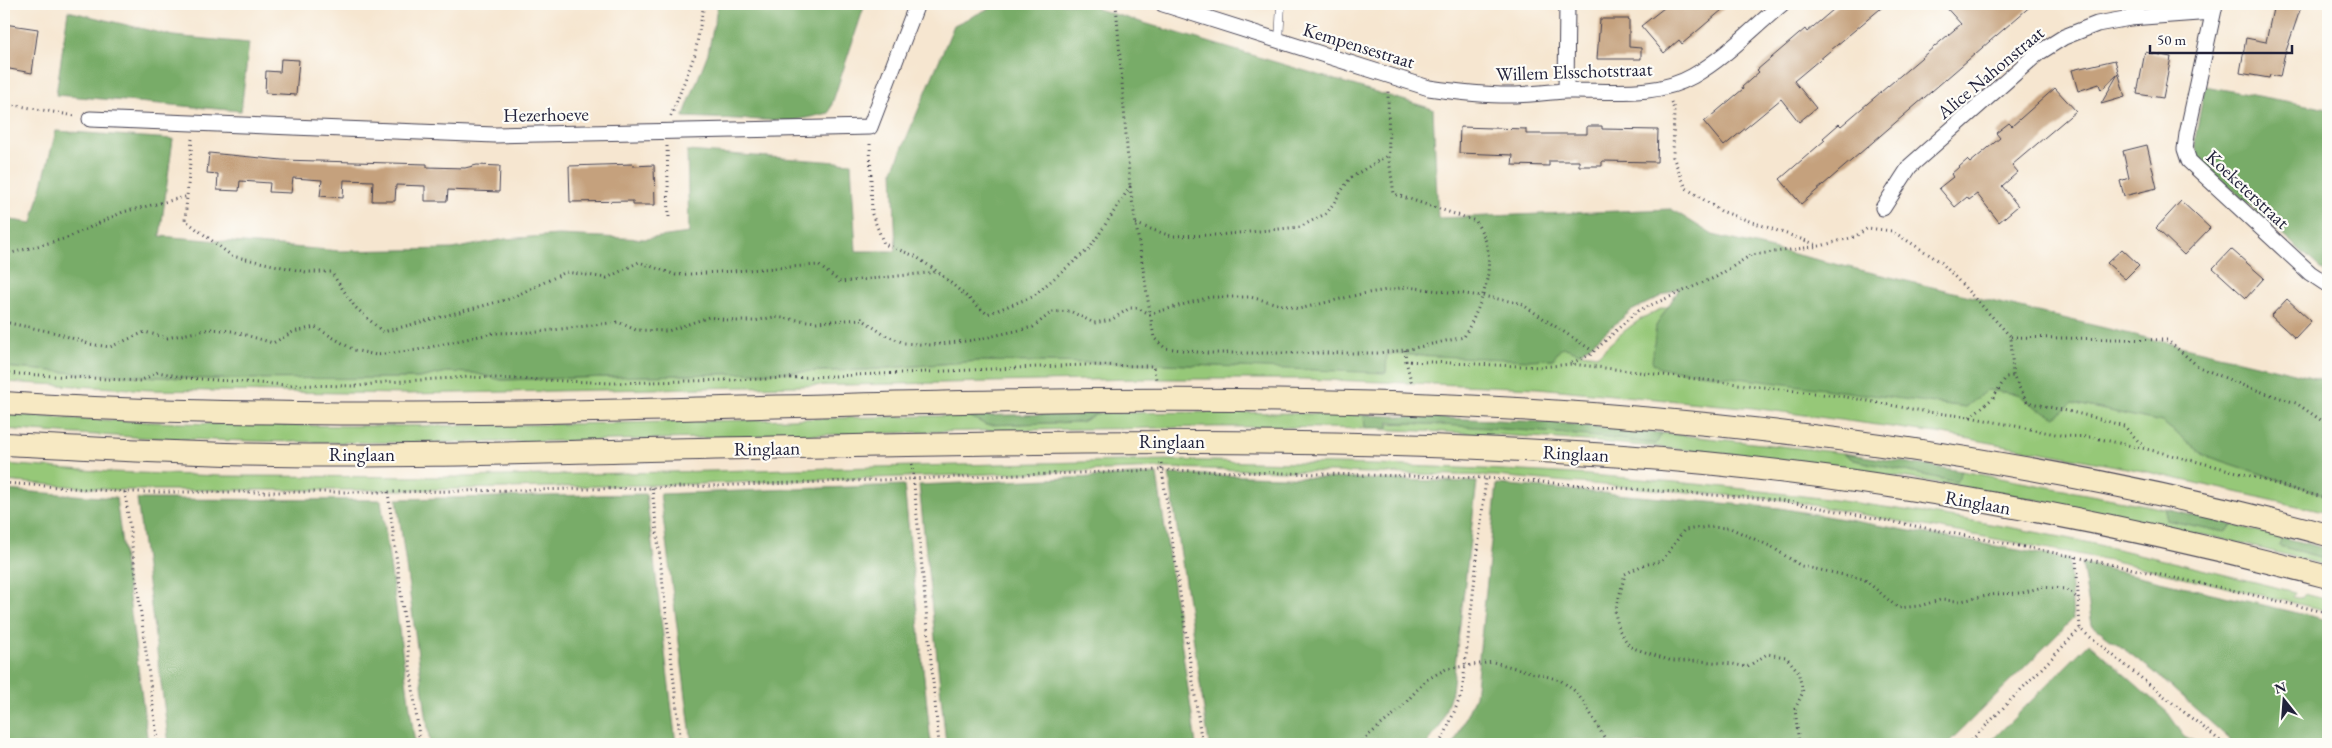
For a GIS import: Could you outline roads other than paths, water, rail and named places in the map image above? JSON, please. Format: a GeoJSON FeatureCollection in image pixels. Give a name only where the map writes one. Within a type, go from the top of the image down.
{"type":"FeatureCollection","features":[{"type":"Feature","properties":{"kind":"main road","name":"Ringlaan"},"geometry":{"type":"LineString","coordinates":[[4,403],[229,413],[407,415],[1234,400],[1432,404],[1662,419],[1856,440],[2038,470],[2272,520],[2328,535]]}},
{"type":"Feature","properties":{"kind":"main road","name":"Ringlaan"},"geometry":{"type":"LineString","coordinates":[[4,444],[276,455],[504,453],[1110,441],[1305,441],[1628,456],[1808,475],[2073,518],[2328,578]]}},
{"type":"Feature","properties":{"kind":"street","name":"Hezerhoeve"},"geometry":{"type":"LineString","coordinates":[[90,119],[495,135],[870,127],[917,4]]}},
{"type":"Feature","properties":{"kind":"street","name":"Kempensestraat"},"geometry":{"type":"LineString","coordinates":[[1163,4],[1429,88]]}},
{"type":"Feature","properties":{"kind":"street"},"geometry":{"type":"LineString","coordinates":[[1566,91],[1567,4]]}},
{"type":"Feature","properties":{"kind":"street","name":"Willem Elsschotstraat"},"geometry":{"type":"LineString","coordinates":[[1429,88],[1514,95],[1566,91],[1634,91],[1665,88],[1692,77],[1722,56],[1782,4]]}},
{"type":"Feature","properties":{"kind":"street","name":"Alice Nahonstraat"},"geometry":{"type":"LineString","coordinates":[[1883,208],[1910,166],[2037,54],[2064,37],[2097,24],[2214,8]]}},
{"type":"Feature","properties":{"kind":"street","name":"Koeketerstraat"},"geometry":{"type":"LineString","coordinates":[[2214,8],[2187,134],[2185,149],[2189,161],[2310,273],[2328,285]]}},
{"type":"Feature","properties":{"kind":"lane"},"geometry":{"type":"LineString","coordinates":[[1279,41],[1281,4]]}}]}
